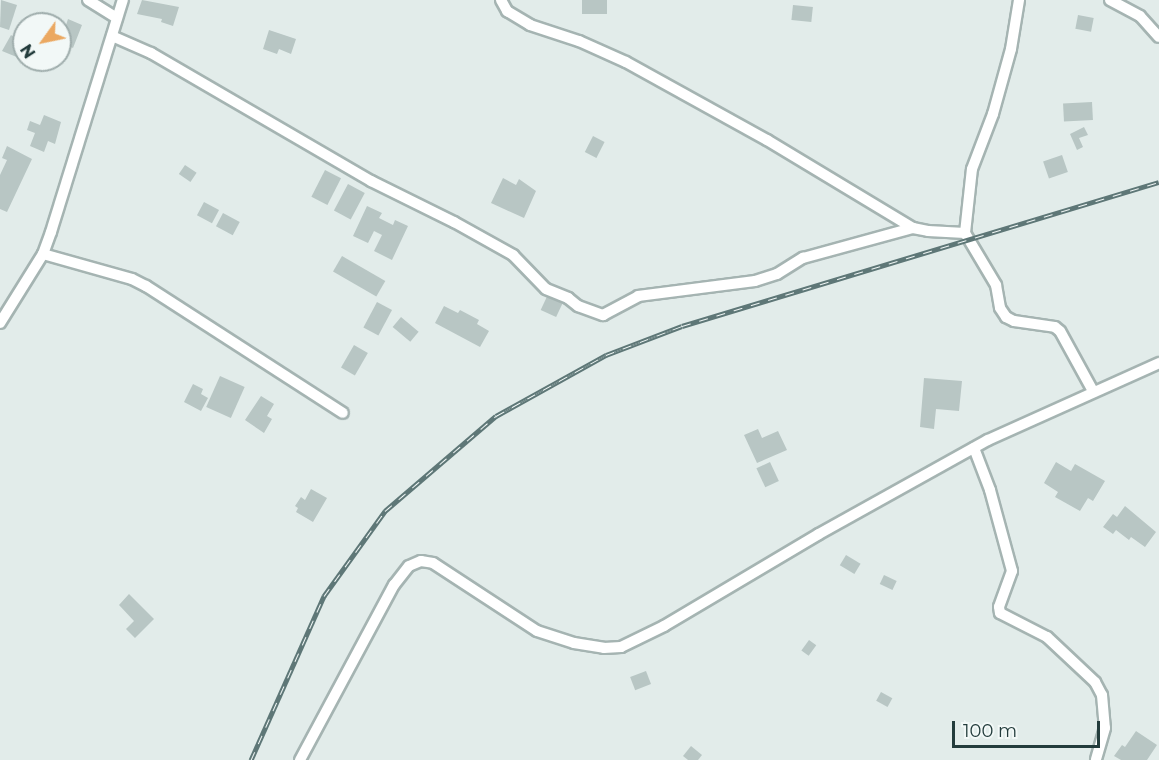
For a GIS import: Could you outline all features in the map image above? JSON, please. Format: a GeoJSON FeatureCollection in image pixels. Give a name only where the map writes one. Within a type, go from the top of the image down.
{"type":"FeatureCollection","features":[{"type":"Feature","properties":{"kind":"street"},"geometry":{"type":"LineString","coordinates":[[88,0],[117,18]]}},
{"type":"Feature","properties":{"kind":"street"},"geometry":{"type":"LineString","coordinates":[[0,323],[43,254],[123,0]]}},
{"type":"Feature","properties":{"kind":"street"},"geometry":{"type":"LineString","coordinates":[[501,0],[507,11],[530,25],[579,41],[636,67],[767,140],[913,228],[965,233]]}},
{"type":"Feature","properties":{"kind":"street"},"geometry":{"type":"LineString","coordinates":[[1019,0],[1011,49],[993,114],[972,169],[965,233],[996,285],[1000,308],[1006,317],[1014,321],[1055,327],[1060,331],[1093,392]]}},
{"type":"Feature","properties":{"kind":"street"},"geometry":{"type":"LineString","coordinates":[[1110,0],[1140,16],[1159,37]]}},
{"type":"Feature","properties":{"kind":"street"},"geometry":{"type":"LineString","coordinates":[[112,36],[151,53],[371,182],[484,238],[519,260],[546,289],[568,298],[578,306],[603,315],[638,296],[755,281],[777,274],[803,258],[913,228]]}},
{"type":"Feature","properties":{"kind":"street"},"geometry":{"type":"LineString","coordinates":[[43,254],[132,279],[146,286],[343,413]]}},
{"type":"Feature","properties":{"kind":"street"},"geometry":{"type":"LineString","coordinates":[[300,760],[394,585],[409,566],[420,561],[433,563],[537,631],[574,643],[604,648],[621,647],[664,626],[819,534],[974,448],[1159,363]]}},
{"type":"Feature","properties":{"kind":"street"},"geometry":{"type":"LineString","coordinates":[[974,448],[990,490],[1012,571],[999,607],[1000,613],[1047,637],[1095,682],[1102,695],[1104,708],[1102,743],[1096,760]]}},
{"type":"Feature","properties":{"kind":"building"},"geometry":{"type":"Polygon","coordinates":[[[1,0],[17,5],[15,12],[12,12],[9,30],[0,27],[1,0]]]}},
{"type":"Feature","properties":{"kind":"building"},"geometry":{"type":"Polygon","coordinates":[[[142,0],[179,7],[173,26],[161,22],[162,19],[137,14],[142,0]]]}},
{"type":"Feature","properties":{"kind":"building"},"geometry":{"type":"Polygon","coordinates":[[[582,0],[607,0],[607,14],[582,14],[582,0]]]}},
{"type":"Feature","properties":{"kind":"building"},"geometry":{"type":"Polygon","coordinates":[[[793,5],[813,7],[811,22],[791,20],[793,5]]]}},
{"type":"Feature","properties":{"kind":"building"},"geometry":{"type":"Polygon","coordinates":[[[1078,15],[1094,18],[1091,32],[1075,29],[1078,15]]]}},
{"type":"Feature","properties":{"kind":"building"},"geometry":{"type":"Polygon","coordinates":[[[72,21],[82,25],[72,48],[72,21]]]}},
{"type":"Feature","properties":{"kind":"building"},"geometry":{"type":"Polygon","coordinates":[[[269,30],[296,39],[291,54],[279,49],[277,54],[263,49],[269,30]]]}},
{"type":"Feature","properties":{"kind":"building"},"geometry":{"type":"Polygon","coordinates":[[[11,35],[12,55],[2,51],[11,35]]]}},
{"type":"Feature","properties":{"kind":"building"},"geometry":{"type":"Polygon","coordinates":[[[1092,102],[1093,120],[1064,121],[1063,104],[1092,102]]]}},
{"type":"Feature","properties":{"kind":"building"},"geometry":{"type":"Polygon","coordinates":[[[44,115],[61,122],[55,144],[48,141],[44,152],[30,146],[35,133],[27,130],[30,121],[40,125],[44,115]]]}},
{"type":"Feature","properties":{"kind":"building"},"geometry":{"type":"Polygon","coordinates":[[[1084,127],[1088,135],[1079,138],[1083,147],[1077,150],[1070,134],[1084,127]]]}},
{"type":"Feature","properties":{"kind":"building"},"geometry":{"type":"Polygon","coordinates":[[[593,136],[605,142],[596,158],[585,152],[593,136]]]}},
{"type":"Feature","properties":{"kind":"building"},"geometry":{"type":"Polygon","coordinates":[[[7,146],[32,159],[7,212],[0,209],[0,175],[7,160],[2,158],[7,146]]]}},
{"type":"Feature","properties":{"kind":"building"},"geometry":{"type":"Polygon","coordinates":[[[1062,155],[1068,172],[1049,179],[1043,162],[1062,155]]]}},
{"type":"Feature","properties":{"kind":"building"},"geometry":{"type":"Polygon","coordinates":[[[185,165],[197,173],[190,182],[179,174],[185,165]]]}},
{"type":"Feature","properties":{"kind":"building"},"geometry":{"type":"Polygon","coordinates":[[[325,170],[341,178],[327,205],[311,197],[325,170]]]}},
{"type":"Feature","properties":{"kind":"building"},"geometry":{"type":"Polygon","coordinates":[[[503,178],[516,185],[519,179],[536,191],[524,218],[491,203],[503,178]]]}},
{"type":"Feature","properties":{"kind":"building"},"geometry":{"type":"Polygon","coordinates":[[[348,184],[365,193],[351,219],[334,210],[348,184]]]}},
{"type":"Feature","properties":{"kind":"building"},"geometry":{"type":"Polygon","coordinates":[[[204,202],[219,210],[212,223],[197,215],[204,202]]]}},
{"type":"Feature","properties":{"kind":"building"},"geometry":{"type":"Polygon","coordinates":[[[367,206],[382,213],[379,218],[393,225],[395,220],[408,226],[392,260],[374,251],[382,235],[374,231],[368,243],[353,236],[367,206]]]}},
{"type":"Feature","properties":{"kind":"building"},"geometry":{"type":"Polygon","coordinates":[[[223,213],[240,222],[233,235],[216,226],[223,213]]]}},
{"type":"Feature","properties":{"kind":"building"},"geometry":{"type":"Polygon","coordinates":[[[342,256],[385,281],[376,297],[333,272],[342,256]]]}},
{"type":"Feature","properties":{"kind":"building"},"geometry":{"type":"Polygon","coordinates":[[[550,290],[565,297],[556,317],[541,310],[550,290]]]}},
{"type":"Feature","properties":{"kind":"building"},"geometry":{"type":"Polygon","coordinates":[[[377,302],[392,310],[378,336],[363,328],[377,302]]]}},
{"type":"Feature","properties":{"kind":"building"},"geometry":{"type":"Polygon","coordinates":[[[444,306],[458,313],[460,310],[479,320],[477,324],[489,331],[480,347],[435,323],[444,306]]]}},
{"type":"Feature","properties":{"kind":"building"},"geometry":{"type":"Polygon","coordinates":[[[401,317],[419,332],[410,342],[393,327],[401,317]]]}},
{"type":"Feature","properties":{"kind":"building"},"geometry":{"type":"Polygon","coordinates":[[[354,345],[368,353],[355,376],[341,368],[354,345]]]}},
{"type":"Feature","properties":{"kind":"building"},"geometry":{"type":"Polygon","coordinates":[[[220,376],[245,387],[231,418],[206,407],[220,376]]]}},
{"type":"Feature","properties":{"kind":"building"},"geometry":{"type":"Polygon","coordinates":[[[924,378],[962,381],[959,411],[936,409],[934,429],[920,427],[924,378]]]}},
{"type":"Feature","properties":{"kind":"building"},"geometry":{"type":"Polygon","coordinates":[[[193,384],[203,389],[201,394],[208,398],[201,411],[184,402],[193,384]]]}},
{"type":"Feature","properties":{"kind":"building"},"geometry":{"type":"Polygon","coordinates":[[[261,396],[274,404],[267,416],[272,419],[264,433],[245,420],[261,396]]]}},
{"type":"Feature","properties":{"kind":"building"},"geometry":{"type":"Polygon","coordinates":[[[758,429],[762,438],[778,431],[787,450],[757,463],[744,435],[758,429]]]}},
{"type":"Feature","properties":{"kind":"building"},"geometry":{"type":"Polygon","coordinates":[[[770,462],[779,481],[765,487],[756,468],[770,462]]]}},
{"type":"Feature","properties":{"kind":"building"},"geometry":{"type":"Polygon","coordinates":[[[1056,462],[1071,471],[1075,464],[1105,481],[1093,501],[1088,498],[1080,511],[1055,497],[1058,492],[1044,483],[1056,462]]]}},
{"type":"Feature","properties":{"kind":"building"},"geometry":{"type":"Polygon","coordinates":[[[311,489],[327,498],[313,522],[296,512],[298,508],[295,506],[301,497],[305,500],[311,489]]]}},
{"type":"Feature","properties":{"kind":"building"},"geometry":{"type":"Polygon","coordinates":[[[1125,506],[1156,532],[1145,547],[1131,537],[1129,540],[1116,530],[1113,534],[1103,527],[1113,514],[1117,517],[1125,506]]]}},
{"type":"Feature","properties":{"kind":"building"},"geometry":{"type":"Polygon","coordinates":[[[846,555],[861,564],[854,574],[840,565],[846,555]]]}},
{"type":"Feature","properties":{"kind":"building"},"geometry":{"type":"Polygon","coordinates":[[[884,575],[897,581],[892,590],[880,584],[884,575]]]}},
{"type":"Feature","properties":{"kind":"building"},"geometry":{"type":"Polygon","coordinates":[[[129,594],[154,619],[135,638],[126,629],[134,621],[119,605],[129,594]]]}},
{"type":"Feature","properties":{"kind":"building"},"geometry":{"type":"Polygon","coordinates":[[[809,640],[816,645],[809,656],[801,651],[809,640]]]}},
{"type":"Feature","properties":{"kind":"building"},"geometry":{"type":"Polygon","coordinates":[[[646,671],[651,684],[635,690],[630,677],[646,671]]]}},
{"type":"Feature","properties":{"kind":"building"},"geometry":{"type":"Polygon","coordinates":[[[881,692],[892,698],[888,707],[876,701],[881,692]]]}},
{"type":"Feature","properties":{"kind":"building"},"geometry":{"type":"Polygon","coordinates":[[[1136,731],[1157,745],[1147,760],[1121,760],[1114,756],[1122,745],[1125,747],[1136,731]]]}},
{"type":"Feature","properties":{"kind":"building"},"geometry":{"type":"Polygon","coordinates":[[[691,746],[702,755],[698,760],[688,760],[683,756],[691,746]]]}},
{"type":"Feature","properties":{"kind":"railway"},"geometry":{"type":"LineString","coordinates":[[251,760],[324,596],[385,511],[496,416],[606,355],[682,326],[1159,182]]}}]}
